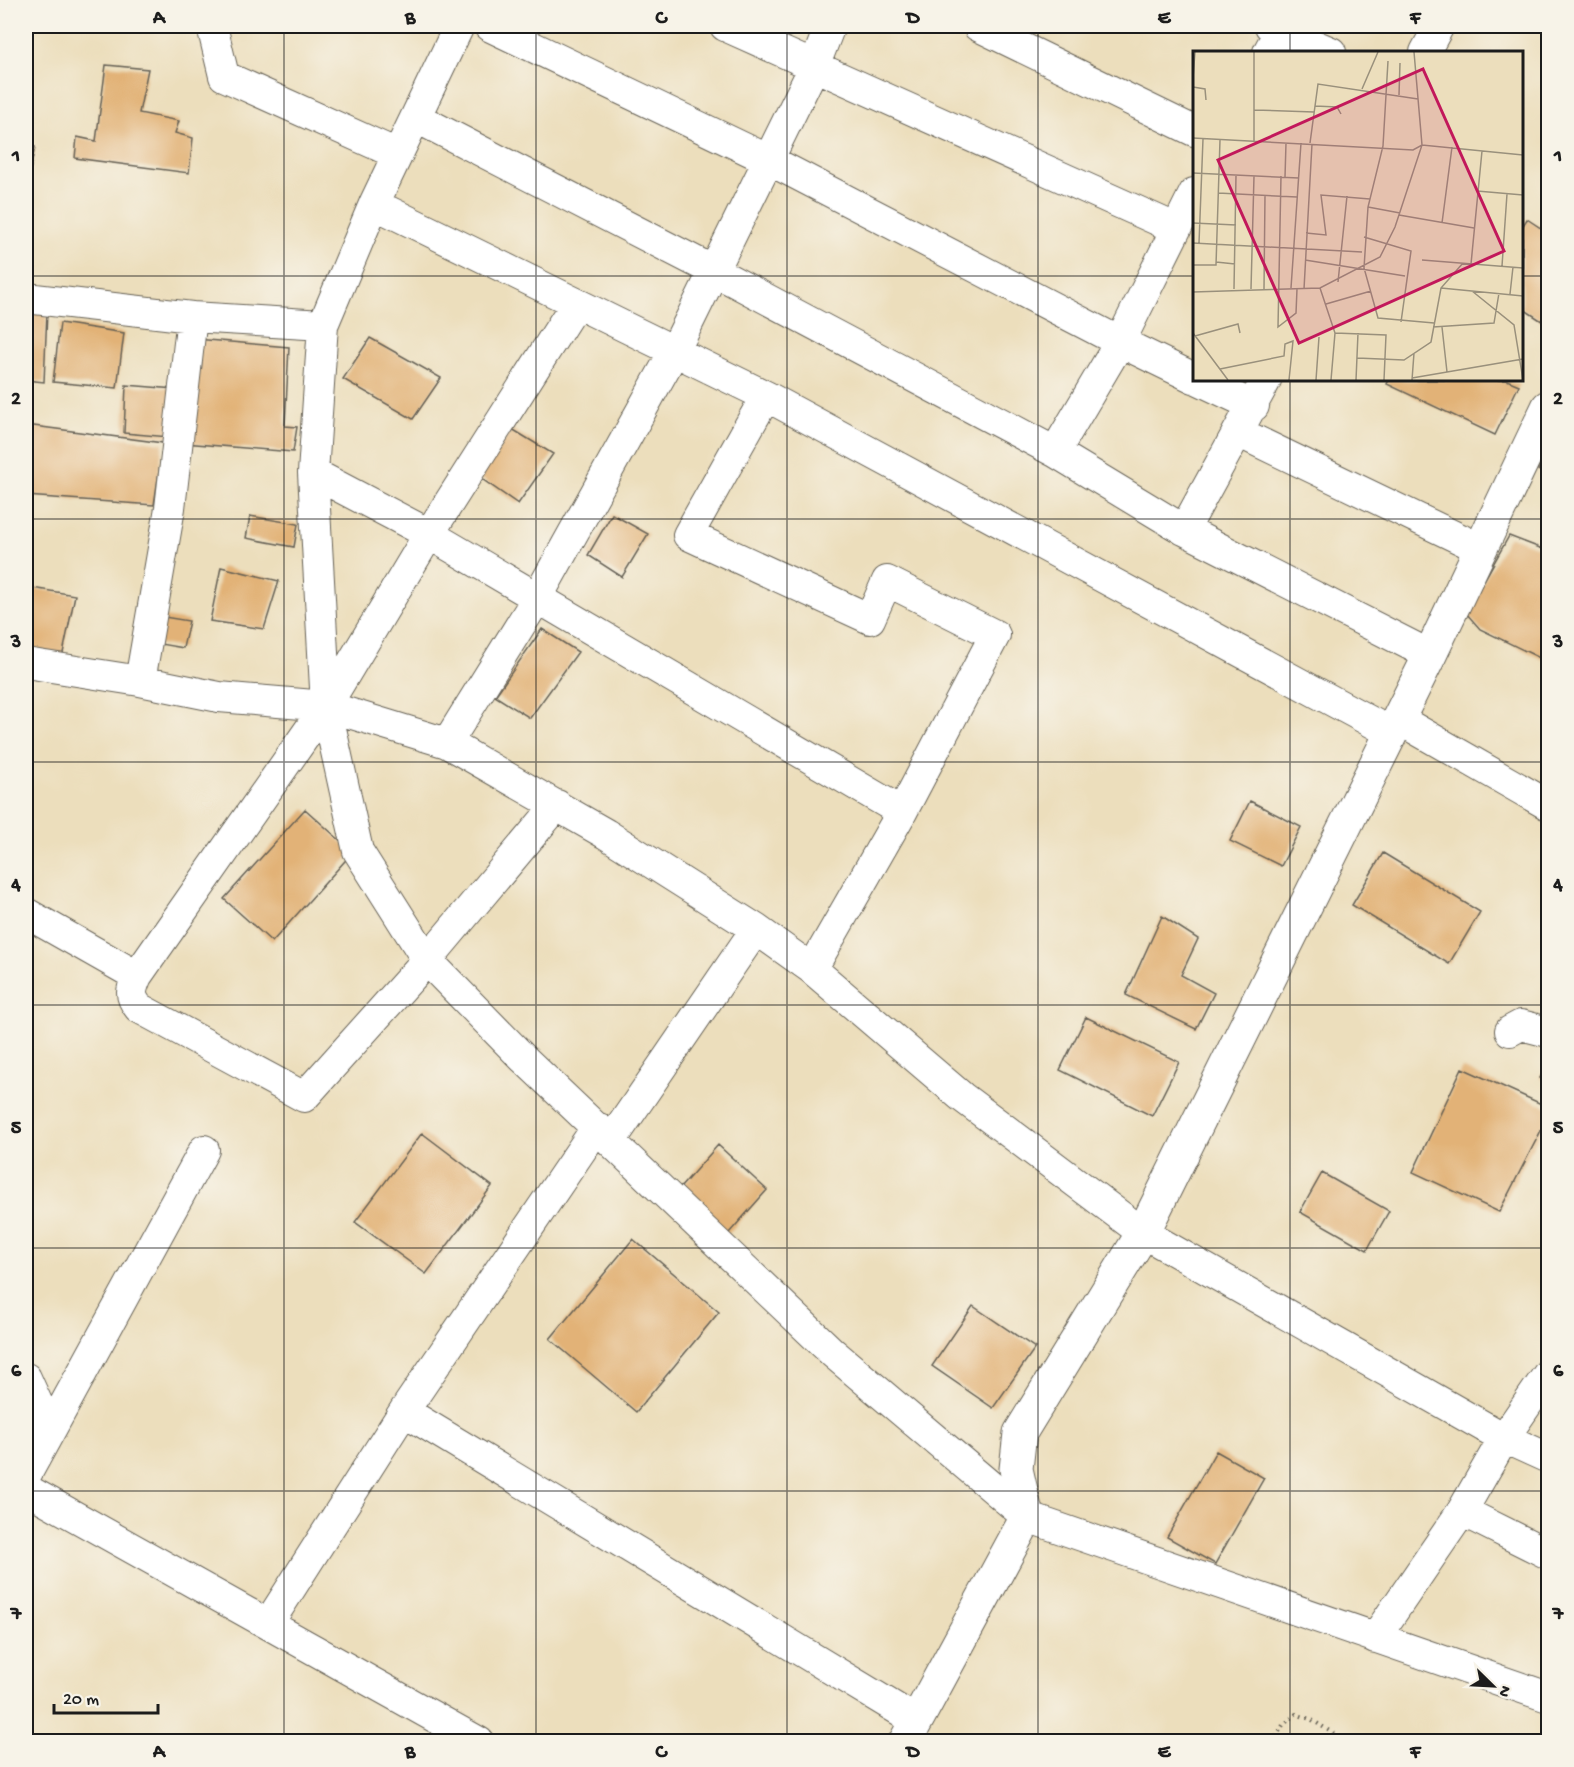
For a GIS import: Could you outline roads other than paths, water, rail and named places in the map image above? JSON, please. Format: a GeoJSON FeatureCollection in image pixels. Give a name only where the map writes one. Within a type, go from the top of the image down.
{"type":"FeatureCollection","features":[{"type":"Feature","properties":{"kind":"main road"},"geometry":{"type":"LineString","coordinates":[[911,1731],[1027,1517],[1016,1468],[1020,1433],[1143,1233],[1430,655],[1548,407]]}},
{"type":"Feature","properties":{"kind":"street"},"geometry":{"type":"LineString","coordinates":[[212,26],[224,76],[397,154]]}},
{"type":"Feature","properties":{"kind":"street"},"geometry":{"type":"LineString","coordinates":[[459,26],[374,204],[323,325],[314,472],[326,706],[358,851],[426,960],[524,1059],[833,1353],[1027,1517],[1548,1697]]}},
{"type":"Feature","properties":{"kind":"street"},"geometry":{"type":"LineString","coordinates":[[489,26],[769,160],[1193,378]]}},
{"type":"Feature","properties":{"kind":"street"},"geometry":{"type":"LineString","coordinates":[[726,26],[814,68],[1175,228]]}},
{"type":"Feature","properties":{"kind":"street"},"geometry":{"type":"LineString","coordinates":[[447,743],[536,600],[675,350],[814,68],[830,26]]}},
{"type":"Feature","properties":{"kind":"street"},"geometry":{"type":"LineString","coordinates":[[978,26],[1193,131]]}},
{"type":"Feature","properties":{"kind":"street"},"geometry":{"type":"LineString","coordinates":[[1426,51],[1438,26]]}},
{"type":"Feature","properties":{"kind":"street"},"geometry":{"type":"LineString","coordinates":[[1275,33],[1328,51]]}},
{"type":"Feature","properties":{"kind":"street"},"geometry":{"type":"LineString","coordinates":[[417,118],[714,271],[1055,452],[1184,530],[1430,655]]}},
{"type":"Feature","properties":{"kind":"street"},"geometry":{"type":"LineString","coordinates":[[1055,452],[1120,342],[1193,195]]}},
{"type":"Feature","properties":{"kind":"street"},"geometry":{"type":"LineString","coordinates":[[374,204],[766,396],[1548,805]]}},
{"type":"Feature","properties":{"kind":"street"},"geometry":{"type":"LineString","coordinates":[[26,298],[192,317],[323,325]]}},
{"type":"Feature","properties":{"kind":"street"},"geometry":{"type":"LineString","coordinates":[[556,805],[426,960],[304,1097],[140,1008],[133,1001],[130,991],[137,976],[326,706],[429,534],[576,303]]}},
{"type":"Feature","properties":{"kind":"street"},"geometry":{"type":"LineString","coordinates":[[140,681],[170,508],[192,317]]}},
{"type":"Feature","properties":{"kind":"street"},"geometry":{"type":"LineString","coordinates":[[1184,530],[1260,393],[1204,381]]}},
{"type":"Feature","properties":{"kind":"street"},"geometry":{"type":"LineString","coordinates":[[766,396],[688,535],[870,619],[886,581],[995,635],[902,812],[812,969]]}},
{"type":"Feature","properties":{"kind":"street"},"geometry":{"type":"LineString","coordinates":[[1238,432],[1481,549]]}},
{"type":"Feature","properties":{"kind":"street"},"geometry":{"type":"LineString","coordinates":[[314,472],[429,534],[536,600],[902,812]]}},
{"type":"Feature","properties":{"kind":"street"},"geometry":{"type":"LineString","coordinates":[[26,663],[140,681],[219,697],[326,706],[447,743],[556,805],[756,929],[812,969],[962,1097],[1143,1233],[1504,1438],[1548,1458]]}},
{"type":"Feature","properties":{"kind":"street"},"geometry":{"type":"LineString","coordinates":[[26,913],[137,976]]}},
{"type":"Feature","properties":{"kind":"street"},"geometry":{"type":"LineString","coordinates":[[268,1624],[404,1411],[604,1134],[756,929]]}},
{"type":"Feature","properties":{"kind":"street"},"geometry":{"type":"LineString","coordinates":[[1510,1031],[1521,1025],[1548,1032]]}},
{"type":"Feature","properties":{"kind":"street"},"geometry":{"type":"LineString","coordinates":[[26,1475],[204,1150]]}},
{"type":"Feature","properties":{"kind":"street"},"geometry":{"type":"LineString","coordinates":[[1375,1638],[1462,1511],[1504,1438],[1548,1374]]}},
{"type":"Feature","properties":{"kind":"street"},"geometry":{"type":"LineString","coordinates":[[26,1378],[50,1431]]}},
{"type":"Feature","properties":{"kind":"street"},"geometry":{"type":"LineString","coordinates":[[404,1411],[911,1731]]}},
{"type":"Feature","properties":{"kind":"street"},"geometry":{"type":"LineString","coordinates":[[26,1489],[479,1742]]}},
{"type":"Feature","properties":{"kind":"street"},"geometry":{"type":"LineString","coordinates":[[1462,1511],[1548,1554]]}}]}
